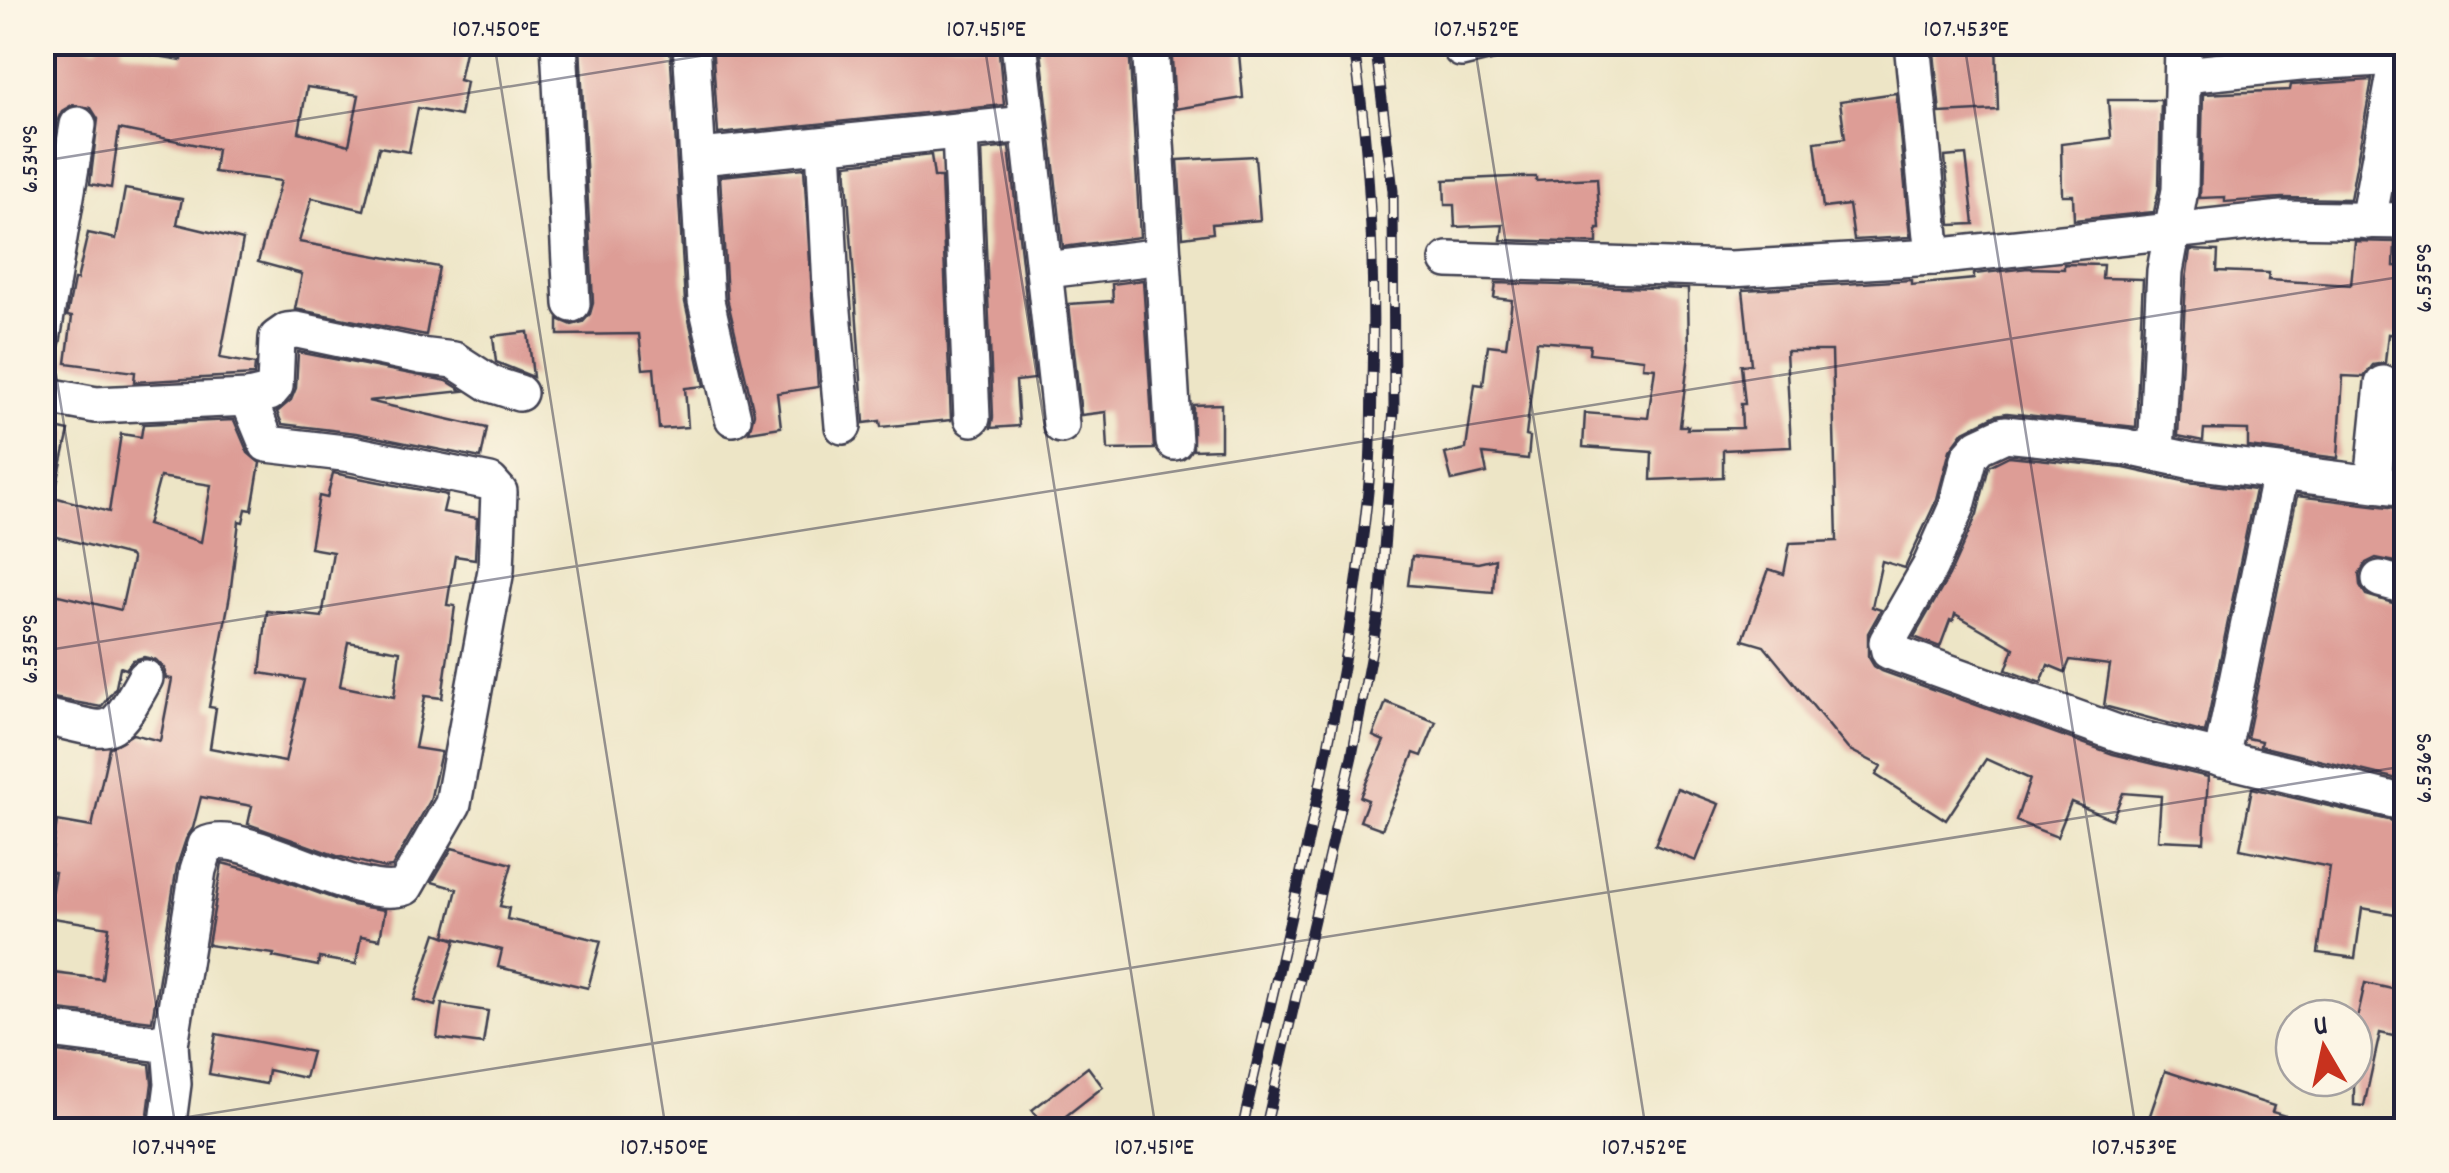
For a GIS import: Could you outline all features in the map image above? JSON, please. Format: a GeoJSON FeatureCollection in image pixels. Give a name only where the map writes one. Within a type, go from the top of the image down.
{"type":"FeatureCollection","features":[{"type":"Feature","properties":{"kind":"street"},"geometry":{"type":"LineString","coordinates":[[558,42],[572,304]]}},
{"type":"Feature","properties":{"kind":"street"},"geometry":{"type":"LineString","coordinates":[[691,42],[706,302],[733,418]]}},
{"type":"Feature","properties":{"kind":"street"},"geometry":{"type":"LineString","coordinates":[[1019,42],[1061,424]]}},
{"type":"Feature","properties":{"kind":"street"},"geometry":{"type":"LineString","coordinates":[[1150,42],[1174,442]]}},
{"type":"Feature","properties":{"kind":"street"},"geometry":{"type":"LineString","coordinates":[[1456,42],[1461,49],[1490,42]]}},
{"type":"Feature","properties":{"kind":"street"},"geometry":{"type":"LineString","coordinates":[[1912,42],[1933,256]]}},
{"type":"Feature","properties":{"kind":"street"},"geometry":{"type":"LineString","coordinates":[[2156,452],[2165,271],[2180,190],[2184,59],[2310,62],[2400,50],[2368,222]]}},
{"type":"Feature","properties":{"kind":"street"},"geometry":{"type":"LineString","coordinates":[[42,340],[78,124]]}},
{"type":"Feature","properties":{"kind":"street"},"geometry":{"type":"LineString","coordinates":[[700,157],[1026,124]]}},
{"type":"Feature","properties":{"kind":"street"},"geometry":{"type":"LineString","coordinates":[[960,133],[972,418]]}},
{"type":"Feature","properties":{"kind":"street"},"geometry":{"type":"LineString","coordinates":[[824,144],[843,426]]}},
{"type":"Feature","properties":{"kind":"street"},"geometry":{"type":"LineString","coordinates":[[1448,260],[1704,270],[1933,256],[2282,220],[2406,221]]}},
{"type":"Feature","properties":{"kind":"street"},"geometry":{"type":"LineString","coordinates":[[1046,270],[1163,256]]}},
{"type":"Feature","properties":{"kind":"street"},"geometry":{"type":"LineString","coordinates":[[42,394],[96,405],[248,398],[269,393],[276,386],[277,338],[287,330],[454,360],[491,384],[518,393]]}},
{"type":"Feature","properties":{"kind":"street"},"geometry":{"type":"LineString","coordinates":[[2383,384],[2390,485],[2280,474],[2192,462],[2156,452],[2006,434],[1979,446],[1970,456],[1957,506],[1930,567],[1887,647],[2120,734],[2406,803]]}},
{"type":"Feature","properties":{"kind":"street"},"geometry":{"type":"LineString","coordinates":[[168,1130],[173,1084],[170,1045],[198,870],[206,845],[218,840],[364,887],[393,891],[405,887],[453,804],[496,570],[499,492],[490,482],[352,454],[267,444],[248,398]]}},
{"type":"Feature","properties":{"kind":"street"},"geometry":{"type":"LineString","coordinates":[[2220,759],[2280,474]]}},
{"type":"Feature","properties":{"kind":"street"},"geometry":{"type":"LineString","coordinates":[[42,717],[99,731],[124,718],[145,678]]}},
{"type":"Feature","properties":{"kind":"street"},"geometry":{"type":"LineString","coordinates":[[42,1028],[170,1045]]}},
{"type":"Feature","properties":{"kind":"building"},"geometry":{"type":"Polygon","coordinates":[[[52,42],[98,48],[99,42],[123,42],[121,50],[182,60],[185,42],[467,42],[459,80],[466,82],[460,116],[418,108],[409,152],[379,147],[364,210],[312,198],[299,242],[439,267],[426,335],[295,309],[302,274],[258,262],[281,181],[214,172],[217,149],[119,129],[111,188],[90,184],[98,119],[91,108],[72,105],[62,111],[57,121],[48,177],[42,177],[42,84],[52,42]],[[307,87],[299,132],[349,145],[359,95],[307,87]]]}},
{"type":"Feature","properties":{"kind":"building"},"geometry":{"type":"Polygon","coordinates":[[[623,42],[624,48],[670,44],[685,302],[704,386],[685,388],[688,427],[659,429],[654,368],[643,369],[639,334],[558,335],[558,319],[572,325],[583,322],[593,303],[580,45],[623,42]]]}},
{"type":"Feature","properties":{"kind":"building"},"geometry":{"type":"Polygon","coordinates":[[[712,42],[998,42],[1004,105],[718,134],[712,42]]]}},
{"type":"Feature","properties":{"kind":"building"},"geometry":{"type":"Polygon","coordinates":[[[1040,42],[1129,42],[1140,237],[1063,247],[1040,42]]]}},
{"type":"Feature","properties":{"kind":"building"},"geometry":{"type":"Polygon","coordinates":[[[1171,42],[1238,42],[1243,98],[1175,109],[1171,42]]]}},
{"type":"Feature","properties":{"kind":"building"},"geometry":{"type":"Polygon","coordinates":[[[1933,42],[1996,42],[1998,110],[1940,113],[1933,42]]]}},
{"type":"Feature","properties":{"kind":"building"},"geometry":{"type":"Polygon","coordinates":[[[2372,80],[2350,199],[2225,202],[2225,197],[2200,198],[2203,94],[2290,90],[2291,85],[2372,80]]]}},
{"type":"Feature","properties":{"kind":"building"},"geometry":{"type":"Polygon","coordinates":[[[1896,93],[1910,237],[1854,240],[1849,205],[1823,208],[1815,142],[1845,138],[1840,101],[1896,93]]]}},
{"type":"Feature","properties":{"kind":"building"},"geometry":{"type":"Polygon","coordinates":[[[2108,100],[2161,100],[2159,188],[2154,212],[2074,220],[2073,195],[2062,195],[2061,144],[2111,138],[2108,100]]]}},
{"type":"Feature","properties":{"kind":"building"},"geometry":{"type":"Polygon","coordinates":[[[2406,129],[2406,200],[2394,200],[2406,129]]]}},
{"type":"Feature","properties":{"kind":"building"},"geometry":{"type":"Polygon","coordinates":[[[1009,147],[1035,379],[1016,381],[1019,426],[991,428],[982,150],[1009,147]]]}},
{"type":"Feature","properties":{"kind":"building"},"geometry":{"type":"Polygon","coordinates":[[[931,155],[934,177],[941,177],[951,420],[881,427],[880,421],[864,423],[846,164],[931,155]]]}},
{"type":"Feature","properties":{"kind":"building"},"geometry":{"type":"Polygon","coordinates":[[[1966,155],[1974,224],[1951,225],[1945,157],[1966,155]]]}},
{"type":"Feature","properties":{"kind":"building"},"geometry":{"type":"Polygon","coordinates":[[[1255,156],[1260,220],[1212,224],[1213,233],[1183,237],[1178,160],[1255,156]]]}},
{"type":"Feature","properties":{"kind":"building"},"geometry":{"type":"Polygon","coordinates":[[[804,168],[818,387],[777,393],[781,427],[749,432],[754,413],[727,298],[720,176],[804,168]]]}},
{"type":"Feature","properties":{"kind":"building"},"geometry":{"type":"Polygon","coordinates":[[[1536,177],[1536,181],[1597,178],[1597,243],[1501,240],[1503,225],[1455,227],[1454,205],[1445,205],[1444,180],[1536,177]]]}},
{"type":"Feature","properties":{"kind":"building"},"geometry":{"type":"Polygon","coordinates":[[[125,189],[182,199],[177,224],[243,240],[220,358],[255,364],[254,375],[134,382],[135,372],[66,363],[72,317],[67,316],[88,233],[116,239],[125,189]]]}},
{"type":"Feature","properties":{"kind":"building"},"geometry":{"type":"Polygon","coordinates":[[[2355,241],[2395,242],[2394,266],[2406,267],[2406,336],[2388,334],[2385,363],[2373,365],[2364,377],[2343,376],[2338,458],[2248,447],[2248,430],[2204,429],[2203,441],[2178,436],[2190,250],[2218,251],[2217,271],[2269,273],[2268,280],[2351,285],[2355,241]]]}},
{"type":"Feature","properties":{"kind":"building"},"geometry":{"type":"Polygon","coordinates":[[[2064,264],[2103,265],[2102,278],[2143,279],[2136,427],[2007,413],[1964,431],[1950,450],[1937,499],[1905,568],[1882,561],[1872,607],[1881,610],[1868,633],[1868,656],[1882,671],[2113,754],[2208,777],[2204,842],[2158,840],[2161,796],[2123,793],[2112,819],[2071,802],[2057,837],[2016,821],[2030,779],[1986,759],[1946,820],[1876,775],[1881,766],[1848,749],[1764,646],[1743,640],[1769,569],[1784,574],[1790,543],[1837,541],[1832,351],[1786,351],[1791,447],[1723,450],[1723,477],[1651,480],[1652,452],[1583,447],[1585,413],[1648,418],[1655,368],[1643,367],[1644,359],[1589,353],[1590,345],[1537,341],[1526,436],[1530,437],[1528,459],[1483,454],[1487,473],[1452,481],[1445,454],[1466,449],[1475,384],[1483,385],[1488,345],[1506,347],[1512,300],[1494,298],[1496,283],[1688,289],[1689,355],[1680,426],[1742,428],[1741,404],[1745,404],[1741,365],[1751,364],[1743,290],[1911,280],[1911,285],[1974,279],[1974,274],[2028,268],[2064,269],[2064,264]]]}},
{"type":"Feature","properties":{"kind":"building"},"geometry":{"type":"Polygon","coordinates":[[[1143,280],[1154,449],[1108,450],[1106,412],[1081,415],[1069,304],[1113,301],[1112,284],[1143,280]]]}},
{"type":"Feature","properties":{"kind":"building"},"geometry":{"type":"Polygon","coordinates":[[[528,332],[533,377],[496,362],[493,336],[528,332]]]}},
{"type":"Feature","properties":{"kind":"building"},"geometry":{"type":"Polygon","coordinates":[[[298,352],[447,381],[463,391],[368,401],[487,428],[481,458],[356,433],[282,424],[277,412],[291,400],[296,388],[298,352]]]}},
{"type":"Feature","properties":{"kind":"building"},"geometry":{"type":"Polygon","coordinates":[[[1221,404],[1221,449],[1193,450],[1193,405],[1221,404]]]}},
{"type":"Feature","properties":{"kind":"building"},"geometry":{"type":"Polygon","coordinates":[[[2401,418],[2406,419],[2406,467],[2396,465],[2401,418]]]}},
{"type":"Feature","properties":{"kind":"building"},"geometry":{"type":"Polygon","coordinates":[[[234,420],[248,453],[260,463],[252,510],[246,509],[243,522],[239,521],[209,707],[216,708],[210,748],[285,762],[304,680],[260,673],[267,611],[322,617],[333,552],[310,548],[319,496],[327,498],[333,473],[447,495],[443,512],[477,518],[475,559],[455,556],[447,605],[455,606],[442,698],[425,696],[415,748],[441,752],[430,801],[392,867],[337,856],[248,824],[252,806],[201,797],[177,866],[152,1021],[42,1008],[45,972],[102,979],[109,927],[47,917],[55,872],[49,871],[57,821],[92,827],[109,748],[133,734],[160,741],[172,679],[166,678],[164,668],[156,660],[144,657],[133,660],[126,669],[120,667],[116,687],[101,707],[42,696],[42,591],[121,610],[132,560],[130,556],[42,533],[42,425],[69,431],[54,497],[109,512],[121,434],[141,437],[143,424],[234,420]],[[160,477],[147,525],[201,542],[211,485],[160,477]],[[348,642],[340,686],[394,697],[400,651],[348,642]]]}},
{"type":"Feature","properties":{"kind":"building"},"geometry":{"type":"Polygon","coordinates":[[[2009,456],[2124,468],[2188,482],[2255,490],[2205,733],[2104,706],[2110,665],[2070,660],[2065,672],[2048,665],[2041,683],[2006,670],[2014,648],[1955,614],[1940,647],[1914,637],[1949,576],[1977,514],[1989,466],[2009,456]]]}},
{"type":"Feature","properties":{"kind":"building"},"geometry":{"type":"Polygon","coordinates":[[[2297,496],[2406,509],[2406,564],[2376,558],[2366,563],[2359,574],[2366,595],[2406,607],[2406,781],[2260,746],[2261,741],[2247,738],[2297,496]]]}},
{"type":"Feature","properties":{"kind":"building"},"geometry":{"type":"Polygon","coordinates":[[[1412,556],[1478,563],[1495,559],[1493,592],[1408,585],[1412,556]]]}},
{"type":"Feature","properties":{"kind":"building"},"geometry":{"type":"Polygon","coordinates":[[[1386,702],[1436,722],[1422,756],[1414,753],[1382,829],[1360,821],[1368,800],[1360,797],[1384,741],[1373,736],[1386,702]]]}},
{"type":"Feature","properties":{"kind":"building"},"geometry":{"type":"Polygon","coordinates":[[[1677,788],[1719,804],[1696,861],[1655,845],[1677,788]]]}},
{"type":"Feature","properties":{"kind":"building"},"geometry":{"type":"Polygon","coordinates":[[[2252,788],[2406,824],[2406,916],[2362,908],[2355,958],[2318,953],[2330,867],[2240,849],[2252,788]]]}},
{"type":"Feature","properties":{"kind":"building"},"geometry":{"type":"Polygon","coordinates":[[[452,848],[512,864],[500,906],[509,908],[507,919],[601,941],[588,988],[498,967],[502,950],[445,936],[457,889],[432,882],[452,848]]]}},
{"type":"Feature","properties":{"kind":"building"},"geometry":{"type":"Polygon","coordinates":[[[222,863],[352,905],[385,910],[380,939],[361,936],[356,964],[319,958],[318,966],[273,957],[274,954],[208,945],[222,863]]]}},
{"type":"Feature","properties":{"kind":"building"},"geometry":{"type":"Polygon","coordinates":[[[436,933],[456,940],[435,1006],[414,1000],[436,933]]]}},
{"type":"Feature","properties":{"kind":"building"},"geometry":{"type":"Polygon","coordinates":[[[2365,983],[2406,992],[2406,1039],[2380,1033],[2374,1060],[2374,998],[2362,998],[2365,983]]]}},
{"type":"Feature","properties":{"kind":"building"},"geometry":{"type":"Polygon","coordinates":[[[442,1004],[488,1011],[483,1044],[437,1038],[442,1004]]]}},
{"type":"Feature","properties":{"kind":"building"},"geometry":{"type":"Polygon","coordinates":[[[216,1034],[312,1052],[305,1078],[268,1070],[266,1084],[209,1074],[216,1034]]]}},
{"type":"Feature","properties":{"kind":"building"},"geometry":{"type":"Polygon","coordinates":[[[42,1050],[150,1064],[152,1083],[146,1130],[42,1130],[42,1050]]]}},
{"type":"Feature","properties":{"kind":"building"},"geometry":{"type":"Polygon","coordinates":[[[1088,1067],[1103,1087],[1048,1130],[1032,1110],[1088,1067]]]}},
{"type":"Feature","properties":{"kind":"building"},"geometry":{"type":"Polygon","coordinates":[[[2165,1071],[2274,1106],[2272,1112],[2316,1125],[2315,1130],[2145,1130],[2165,1071]]]}},
{"type":"Feature","properties":{"kind":"building"},"geometry":{"type":"Polygon","coordinates":[[[2354,1098],[2366,1098],[2364,1106],[2354,1105],[2354,1098]]]}},
{"type":"Feature","properties":{"kind":"railway"},"geometry":{"type":"LineString","coordinates":[[1242,1130],[1332,726],[1369,482],[1372,255],[1368,170],[1353,42]]}},
{"type":"Feature","properties":{"kind":"railway"},"geometry":{"type":"LineString","coordinates":[[1265,1130],[1352,756],[1380,605],[1394,409],[1393,191],[1375,42]]}}]}
